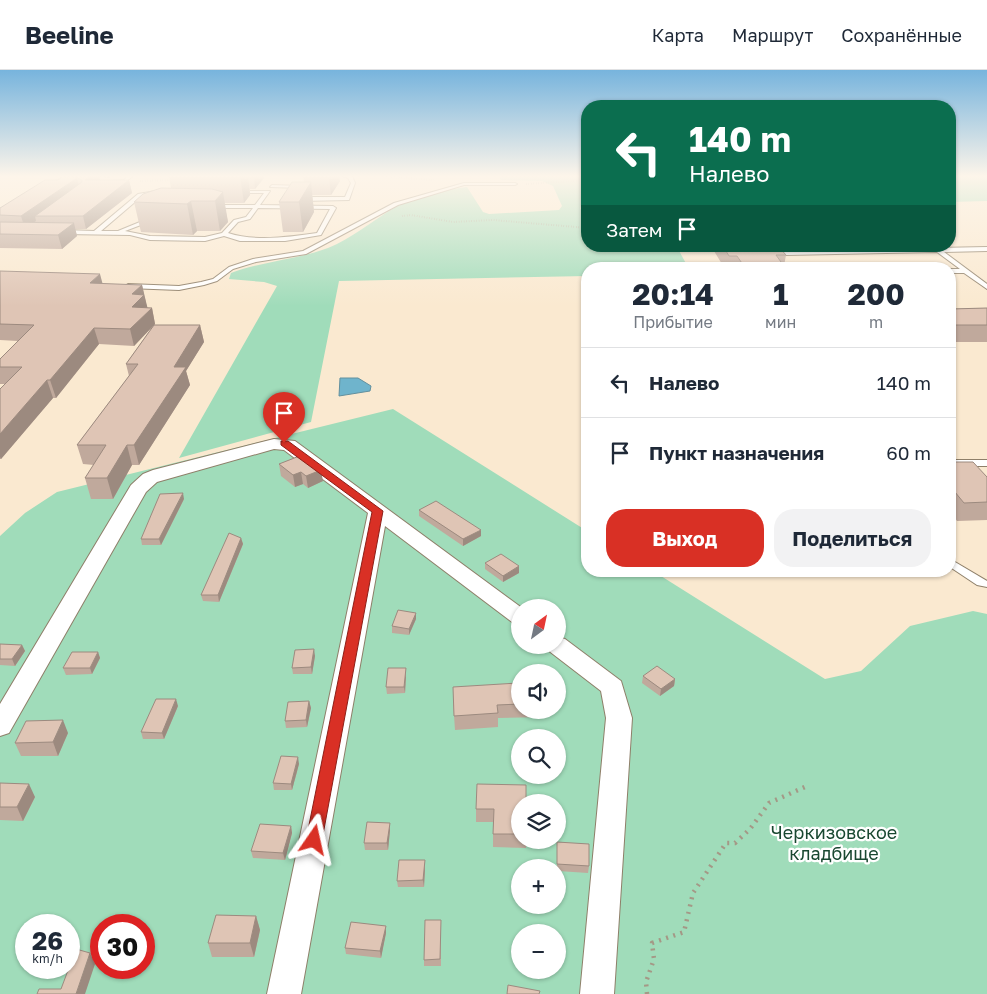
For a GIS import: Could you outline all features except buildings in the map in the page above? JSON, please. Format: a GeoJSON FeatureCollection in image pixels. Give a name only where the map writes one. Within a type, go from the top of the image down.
{"type":"FeatureCollection","features":[{"type":"Feature","properties":{"kind":"street"},"geometry":{"type":"LineString","coordinates":[[0,726],[138,489],[150,478],[274,444],[284,443],[511,611]]}},
{"type":"Feature","properties":{"kind":"street"},"geometry":{"type":"LineString","coordinates":[[284,994],[378,511]]}},
{"type":"Feature","properties":{"kind":"street"},"geometry":{"type":"LineString","coordinates":[[566,652],[612,686],[619,718],[597,994]]}},
{"type":"Feature","properties":{"kind":"lane"},"geometry":{"type":"LineString","coordinates":[[96,232],[111,219]]}},
{"type":"Feature","properties":{"kind":"lane"},"geometry":{"type":"LineString","coordinates":[[117,233],[153,219]]}},
{"type":"Feature","properties":{"kind":"lane"},"geometry":{"type":"LineString","coordinates":[[230,219],[236,221],[244,219]]}},
{"type":"Feature","properties":{"kind":"lane"},"geometry":{"type":"LineString","coordinates":[[57,232],[130,233],[150,238],[205,239],[224,234],[240,239],[286,239],[319,234],[327,219]]}},
{"type":"Feature","properties":{"kind":"lane"},"geometry":{"type":"LineString","coordinates":[[118,286],[179,288],[202,284],[215,280],[231,268],[255,260],[304,253],[371,219]]}},
{"type":"Feature","properties":{"kind":"lane"},"geometry":{"type":"LineString","coordinates":[[224,234],[236,221]]}},
{"type":"Feature","properties":{"kind":"lane"},"geometry":{"type":"LineString","coordinates":[[956,250],[987,249]]}},
{"type":"Feature","properties":{"kind":"lane"},"geometry":{"type":"LineString","coordinates":[[785,253],[836,252]]}},
{"type":"Feature","properties":{"kind":"lane"},"geometry":{"type":"LineString","coordinates":[[941,252],[953,262]]}},
{"type":"Feature","properties":{"kind":"lane"},"geometry":{"type":"LineString","coordinates":[[956,264],[987,287]]}},
{"type":"Feature","properties":{"kind":"lane"},"geometry":{"type":"LineString","coordinates":[[956,271],[965,271]]}},
{"type":"Feature","properties":{"kind":"lane"},"geometry":{"type":"LineString","coordinates":[[956,463],[987,463]]}},
{"type":"Feature","properties":{"kind":"lane"},"geometry":{"type":"LineString","coordinates":[[956,566],[981,583],[987,584]]}},
{"type":"Feature","properties":{"kind":"path"},"geometry":{"type":"LineString","coordinates":[[436,219],[453,222],[493,220],[581,227]]}},
{"type":"Feature","properties":{"kind":"path"},"geometry":{"type":"LineString","coordinates":[[647,994],[646,982],[654,959],[652,943],[684,932],[693,892],[726,843],[735,843],[750,829],[769,803],[807,786]]}},
{"type":"Feature","properties":{"kind":"green space"},"geometry":{"type":"Polygon","coordinates":[[[377,219],[581,219],[581,252],[680,252],[685,262],[581,262],[581,276],[339,281],[311,422],[179,458],[277,286],[264,282],[229,279],[231,273],[316,252],[345,240],[377,219]]]}},
{"type":"Feature","properties":{"kind":"green space","name":"Черкизовское кладбище"},"geometry":{"type":"Polygon","coordinates":[[[393,409],[581,527],[581,577],[663,577],[825,679],[861,671],[910,626],[973,611],[987,614],[987,994],[0,994],[0,536],[25,513],[57,492],[393,409]]]}},
{"type":"Feature","properties":{"kind":"water"},"geometry":{"type":"Polygon","coordinates":[[[340,378],[358,378],[371,386],[370,391],[339,396],[340,378]]]}},
{"type":"Feature","properties":{"kind":"route"},"geometry":{"type":"LineString","coordinates":[[284,443],[290,445],[378,511],[314,840]]}}]}
